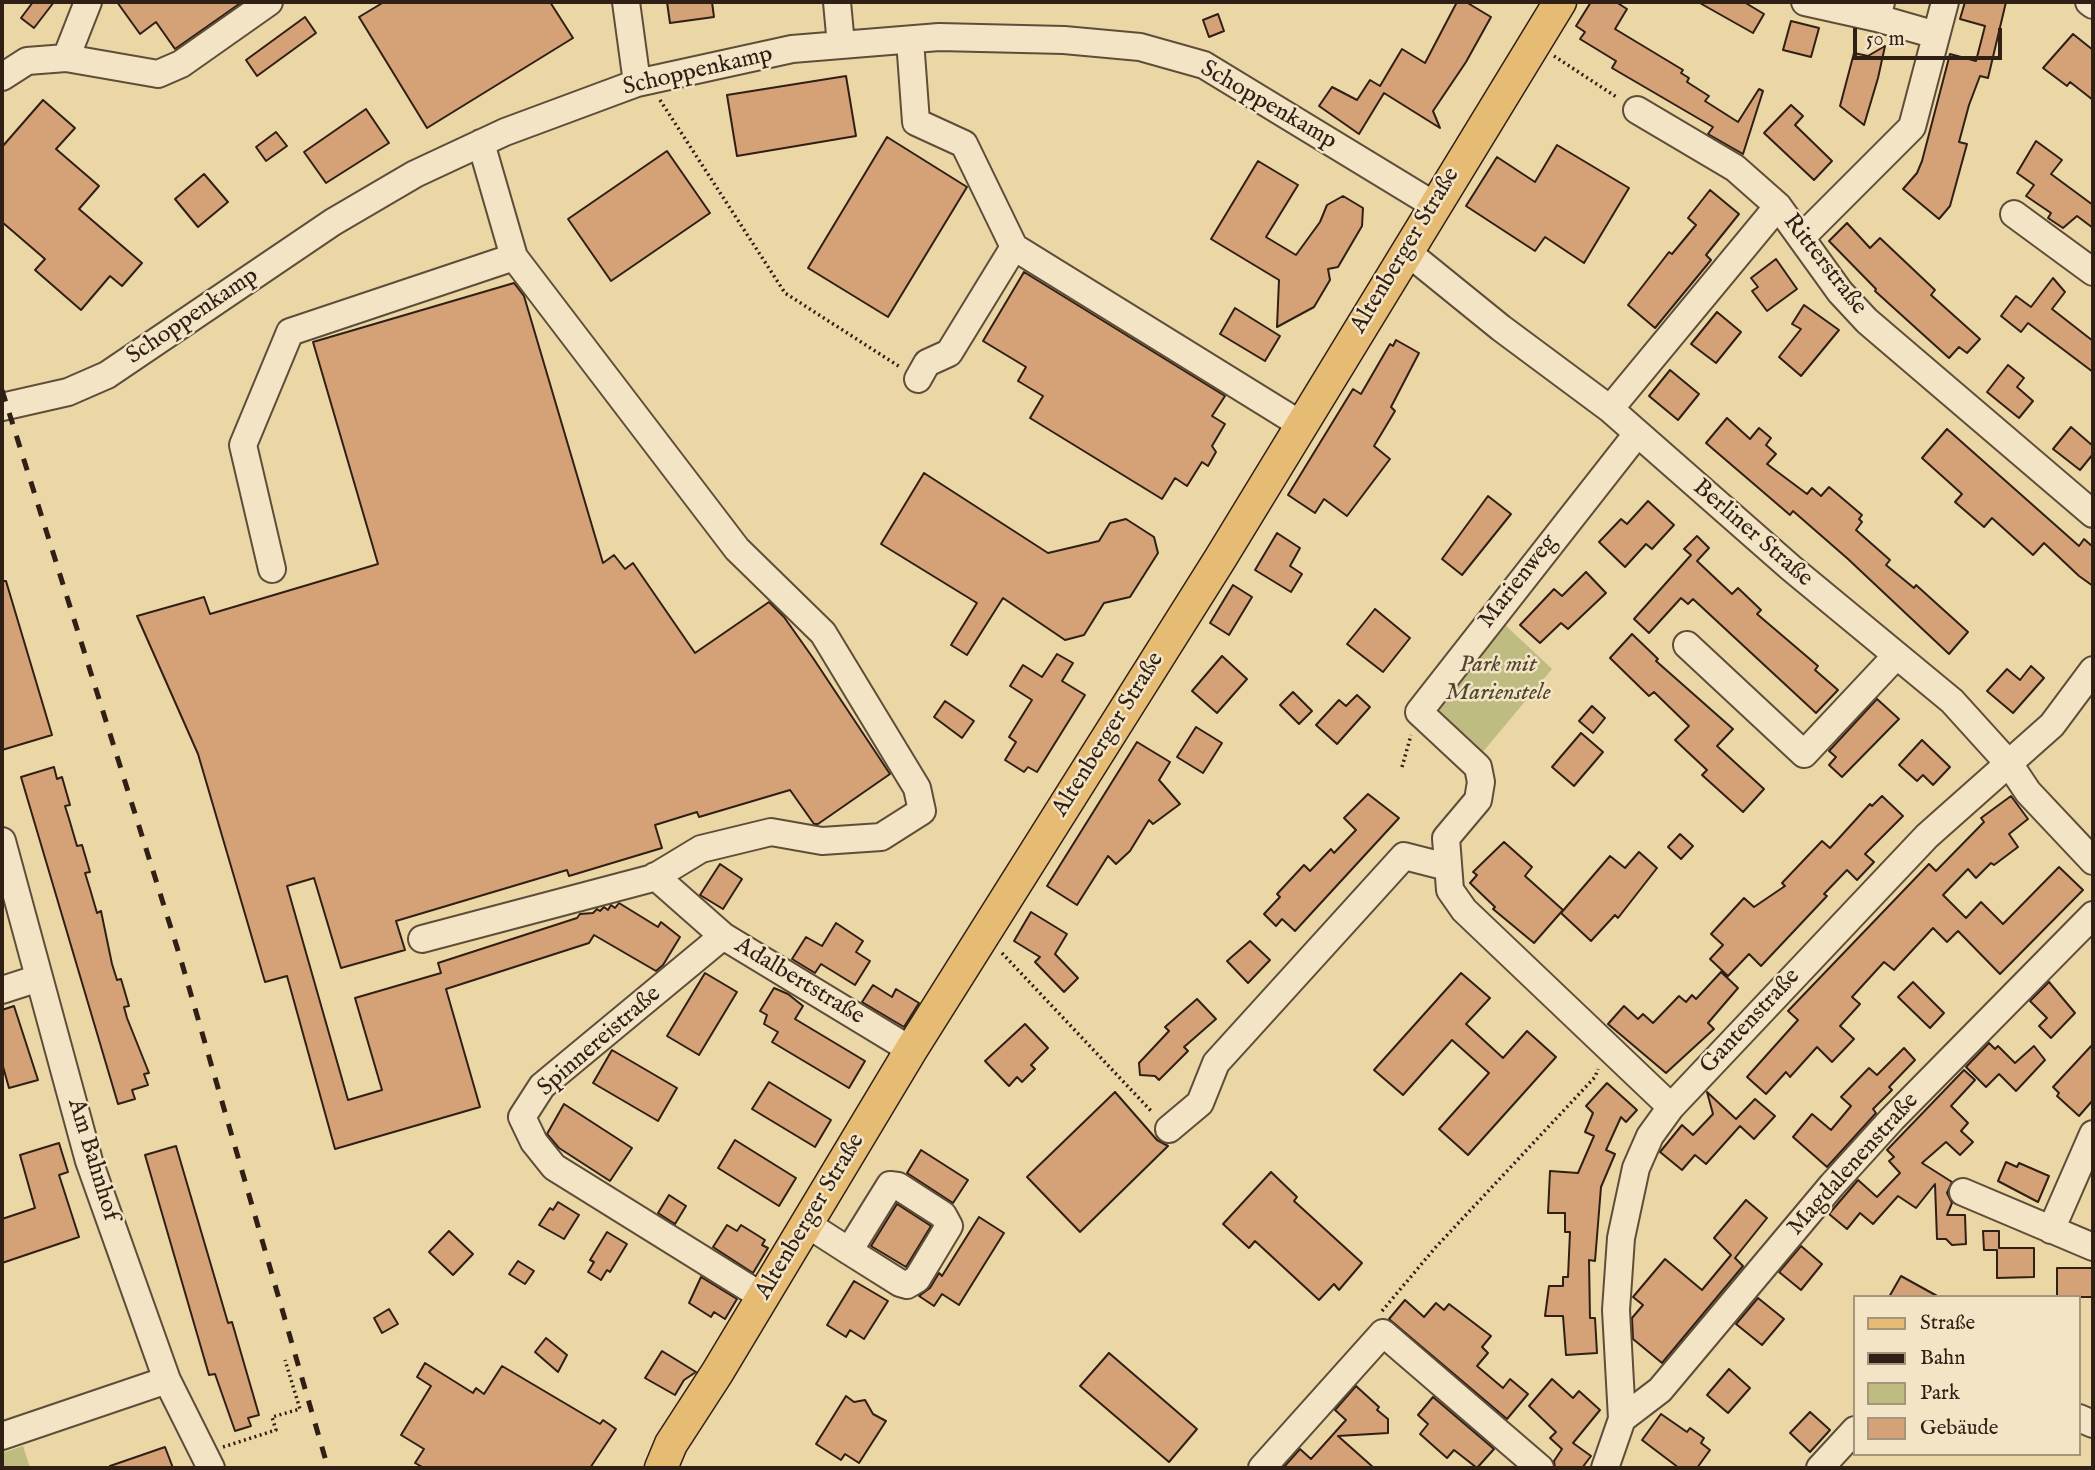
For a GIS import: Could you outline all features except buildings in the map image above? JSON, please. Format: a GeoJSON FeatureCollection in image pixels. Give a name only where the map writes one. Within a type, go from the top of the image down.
{"type":"FeatureCollection","features":[{"type":"Feature","properties":{"kind":"main road","name":"Altenberger Straße"},"geometry":{"type":"LineString","coordinates":[[661,1468],[671,1444],[763,1297],[911,1049],[1220,559],[1560,2]]}},
{"type":"Feature","properties":{"kind":"street"},"geometry":{"type":"LineString","coordinates":[[66,58],[88,2]]}},
{"type":"Feature","properties":{"kind":"street"},"geometry":{"type":"LineString","coordinates":[[2,77],[27,61],[66,58],[158,74],[181,64],[269,2]]}},
{"type":"Feature","properties":{"kind":"street"},"geometry":{"type":"LineString","coordinates":[[626,2],[642,82]]}},
{"type":"Feature","properties":{"kind":"street"},"geometry":{"type":"LineString","coordinates":[[837,2],[841,45]]}},
{"type":"Feature","properties":{"kind":"street"},"geometry":{"type":"LineString","coordinates":[[1805,2],[1879,10],[1936,35]]}},
{"type":"Feature","properties":{"kind":"street"},"geometry":{"type":"LineString","coordinates":[[1802,237],[1912,127],[1945,2]]}},
{"type":"Feature","properties":{"kind":"street"},"geometry":{"type":"LineString","coordinates":[[2089,2],[2093,5]]}},
{"type":"Feature","properties":{"kind":"street"},"geometry":{"type":"LineString","coordinates":[[910,40],[916,122],[964,144],[1014,247],[1146,326],[1300,424]]}},
{"type":"Feature","properties":{"kind":"street","name":"Schoppenkamp"},"geometry":{"type":"LineString","coordinates":[[2,407],[68,392],[107,375],[332,222],[415,174],[481,143],[642,82],[792,49],[910,40],[1064,40],[1140,47],[1205,65],[1434,205]]}},
{"type":"Feature","properties":{"kind":"street","name":"Ritterstraße"},"geometry":{"type":"LineString","coordinates":[[1637,110],[1735,168],[1778,206],[1840,292],[1867,321],[2093,514]]}},
{"type":"Feature","properties":{"kind":"street"},"geometry":{"type":"LineString","coordinates":[[422,939],[655,876],[701,849],[771,832],[822,841],[881,836],[922,811],[917,788],[823,633],[737,549],[514,257],[481,143]]}},
{"type":"Feature","properties":{"kind":"street"},"geometry":{"type":"LineString","coordinates":[[1610,409],[1778,206]]}},
{"type":"Feature","properties":{"kind":"street"},"geometry":{"type":"LineString","coordinates":[[2014,214],[2093,272]]}},
{"type":"Feature","properties":{"kind":"street"},"geometry":{"type":"LineString","coordinates":[[913,375],[927,363],[949,352],[1014,247]]}},
{"type":"Feature","properties":{"kind":"street","name":"Berliner Straße"},"geometry":{"type":"LineString","coordinates":[[1406,251],[1501,328],[1610,409],[1896,656],[1952,701],[2010,765],[2028,792],[2093,861]]}},
{"type":"Feature","properties":{"kind":"street"},"geometry":{"type":"LineString","coordinates":[[272,569],[243,445],[290,332],[514,257]]}},
{"type":"Feature","properties":{"kind":"street","name":"Marienweg"},"geometry":{"type":"LineString","coordinates":[[1419,712],[1637,434]]}},
{"type":"Feature","properties":{"kind":"street"},"geometry":{"type":"LineString","coordinates":[[1687,645],[1804,754],[1896,656]]}},
{"type":"Feature","properties":{"kind":"street","name":"Gantenstraße"},"geometry":{"type":"LineString","coordinates":[[1608,1467],[1622,1419],[1616,1310],[1621,1238],[1636,1168],[1650,1136],[1671,1107],[1927,836],[2052,726],[2093,670]]}},
{"type":"Feature","properties":{"kind":"street"},"geometry":{"type":"LineString","coordinates":[[1419,712],[1478,767],[1481,782],[1478,800],[1446,838],[1450,890],[1464,910],[1671,1107]]}},
{"type":"Feature","properties":{"kind":"street","name":"Am Bahnhof"},"geometry":{"type":"LineString","coordinates":[[3,847],[89,1161],[167,1380],[207,1461]]}},
{"type":"Feature","properties":{"kind":"street"},"geometry":{"type":"LineString","coordinates":[[1169,1129],[1200,1102],[1216,1063],[1404,856],[1447,867]]}},
{"type":"Feature","properties":{"kind":"street","name":"Adalbertstraße"},"geometry":{"type":"LineString","coordinates":[[655,876],[723,936],[911,1049]]}},
{"type":"Feature","properties":{"kind":"street","name":"Magdalenenstraße"},"geometry":{"type":"LineString","coordinates":[[1622,1419],[1660,1390],[1832,1185],[1892,1119],[2093,915]]}},
{"type":"Feature","properties":{"kind":"street","name":"Spinnereistraße"},"geometry":{"type":"LineString","coordinates":[[723,936],[542,1086],[522,1116],[534,1142],[554,1167],[763,1297]]}},
{"type":"Feature","properties":{"kind":"street"},"geometry":{"type":"LineString","coordinates":[[2,990],[39,978]]}},
{"type":"Feature","properties":{"kind":"street"},"geometry":{"type":"LineString","coordinates":[[2051,1230],[2093,1134]]}},
{"type":"Feature","properties":{"kind":"street"},"geometry":{"type":"LineString","coordinates":[[1963,1192],[2093,1247]]}},
{"type":"Feature","properties":{"kind":"street"},"geometry":{"type":"LineString","coordinates":[[807,1224],[849,1251]]}},
{"type":"Feature","properties":{"kind":"street"},"geometry":{"type":"LineString","coordinates":[[1262,1468],[1383,1333],[1540,1468]]}},
{"type":"Feature","properties":{"kind":"street"},"geometry":{"type":"LineString","coordinates":[[2,1436],[167,1380]]}},
{"type":"Feature","properties":{"kind":"street"},"geometry":{"type":"LineString","coordinates":[[1821,1468],[1854,1431]]}},
{"type":"Feature","properties":{"kind":"path"},"geometry":{"type":"LineString","coordinates":[[1535,43],[1637,110]]}},
{"type":"Feature","properties":{"kind":"path"},"geometry":{"type":"LineString","coordinates":[[642,82],[785,293],[913,375]]}},
{"type":"Feature","properties":{"kind":"path"},"geometry":{"type":"LineString","coordinates":[[1402,767],[1419,712]]}},
{"type":"Feature","properties":{"kind":"path"},"geometry":{"type":"LineString","coordinates":[[985,934],[1169,1129]]}},
{"type":"Feature","properties":{"kind":"path"},"geometry":{"type":"LineString","coordinates":[[1383,1333],[1380,1313],[1435,1248],[1595,1077],[1609,1046]]}},
{"type":"Feature","properties":{"kind":"path"},"geometry":{"type":"LineString","coordinates":[[207,1461],[276,1430],[272,1417],[300,1409],[285,1360]]}},
{"type":"Feature","properties":{"kind":"green space","name":"Park mit Marienstele"},"geometry":{"type":"Polygon","coordinates":[[[1502,622],[1552,669],[1482,753],[1439,713],[1438,707],[1502,622]]]}},
{"type":"Feature","properties":{"kind":"green space"},"geometry":{"type":"Polygon","coordinates":[[[23,1446],[30,1468],[2,1468],[2,1453],[23,1446]]]}},
{"type":"Feature","properties":{"kind":"railway"},"geometry":{"type":"LineString","coordinates":[[2,390],[181,960],[328,1468]]}}]}
